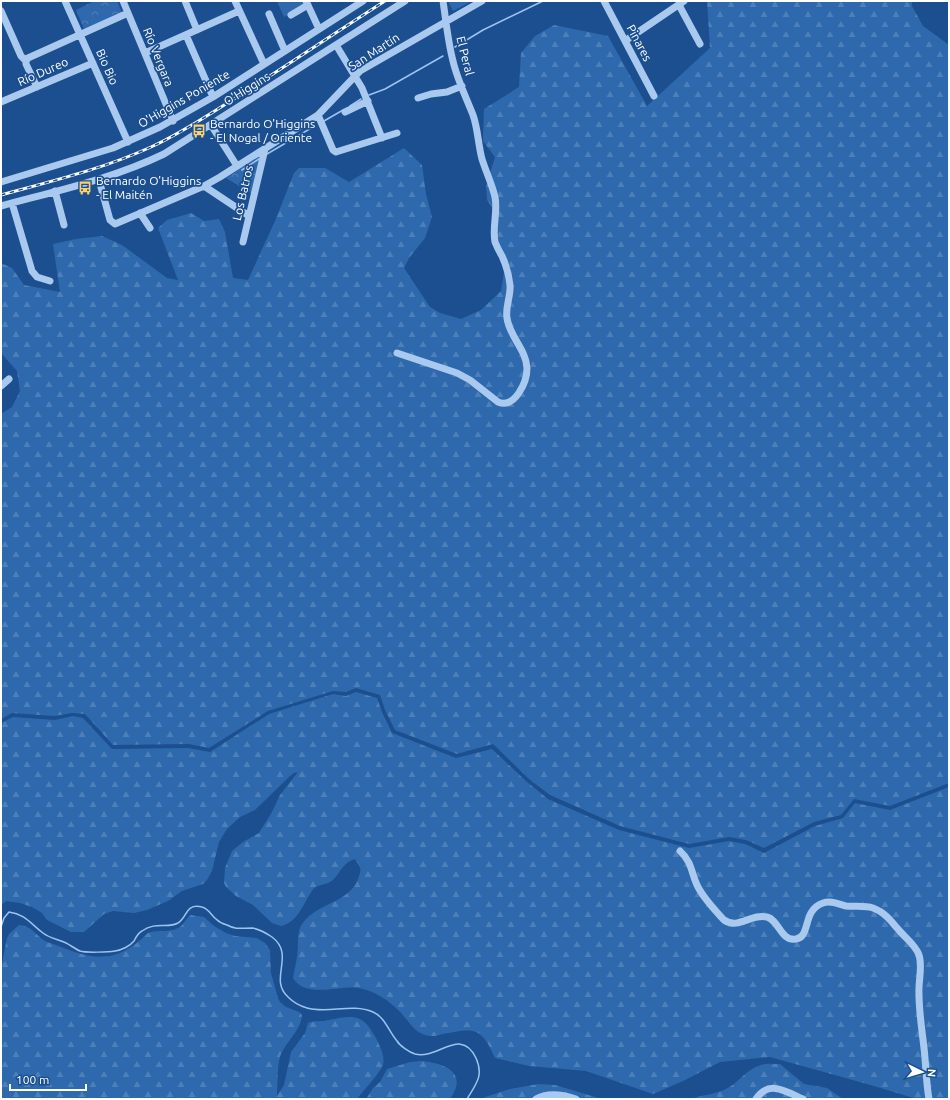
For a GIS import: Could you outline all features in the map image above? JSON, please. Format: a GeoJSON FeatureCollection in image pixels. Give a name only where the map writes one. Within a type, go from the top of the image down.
{"type":"FeatureCollection","features":[{"type":"Feature","properties":{"kind":"street","name":"Bio Bio"},"geometry":{"type":"LineString","coordinates":[[65,1],[128,142]]}},
{"type":"Feature","properties":{"kind":"street","name":"Río Vergara"},"geometry":{"type":"LineString","coordinates":[[123,1],[173,121]]}},
{"type":"Feature","properties":{"kind":"street"},"geometry":{"type":"LineString","coordinates":[[185,1],[197,30]]}},
{"type":"Feature","properties":{"kind":"street","name":"O'Higgins Poniente"},"geometry":{"type":"LineString","coordinates":[[1,182],[75,160],[128,142],[173,121],[363,1]]}},
{"type":"Feature","properties":{"kind":"street","name":"O'Higgins"},"geometry":{"type":"LineString","coordinates":[[1,206],[99,180],[164,154],[405,1]]}},
{"type":"Feature","properties":{"kind":"street","name":"El Peral"},"geometry":{"type":"LineString","coordinates":[[397,353],[457,373],[470,380],[498,402],[502,403],[507,403],[514,398],[524,382],[527,372],[526,359],[511,332],[507,318],[510,282],[494,232],[496,212],[495,200],[483,161],[477,130],[452,59],[443,1]]}},
{"type":"Feature","properties":{"kind":"street","name":"San Martín"},"geometry":{"type":"LineString","coordinates":[[99,180],[110,220],[113,223],[117,223],[204,186],[318,115],[355,75],[482,1]]}},
{"type":"Feature","properties":{"kind":"street","name":"Pinares"},"geometry":{"type":"LineString","coordinates":[[604,1],[654,96]]}},
{"type":"Feature","properties":{"kind":"street"},"geometry":{"type":"LineString","coordinates":[[238,2],[239,11],[264,64]]}},
{"type":"Feature","properties":{"kind":"street"},"geometry":{"type":"LineString","coordinates":[[291,15],[307,3],[319,29]]}},
{"type":"Feature","properties":{"kind":"street"},"geometry":{"type":"LineString","coordinates":[[625,41],[682,3],[700,44]]}},
{"type":"Feature","properties":{"kind":"street"},"geometry":{"type":"LineString","coordinates":[[1,11],[37,87]]}},
{"type":"Feature","properties":{"kind":"street"},"geometry":{"type":"LineString","coordinates":[[145,53],[239,11]]}},
{"type":"Feature","properties":{"kind":"street"},"geometry":{"type":"LineString","coordinates":[[26,61],[28,58],[128,13]]}},
{"type":"Feature","properties":{"kind":"street"},"geometry":{"type":"LineString","coordinates":[[269,14],[285,51]]}},
{"type":"Feature","properties":{"kind":"street"},"geometry":{"type":"LineString","coordinates":[[186,34],[213,97]]}},
{"type":"Feature","properties":{"kind":"street"},"geometry":{"type":"LineString","coordinates":[[336,45],[355,75],[368,101],[382,138]]}},
{"type":"Feature","properties":{"kind":"street","name":"Río Dureo"},"geometry":{"type":"LineString","coordinates":[[1,101],[93,62]]}},
{"type":"Feature","properties":{"kind":"street"},"geometry":{"type":"LineString","coordinates":[[418,98],[431,94],[447,92],[462,86]]}},
{"type":"Feature","properties":{"kind":"street"},"geometry":{"type":"LineString","coordinates":[[345,112],[368,101]]}},
{"type":"Feature","properties":{"kind":"street"},"geometry":{"type":"LineString","coordinates":[[318,115],[332,150],[335,152],[397,133]]}},
{"type":"Feature","properties":{"kind":"street"},"geometry":{"type":"LineString","coordinates":[[211,125],[237,166]]}},
{"type":"Feature","properties":{"kind":"street","name":"Los Batros"},"geometry":{"type":"LineString","coordinates":[[243,242],[265,149]]}},
{"type":"Feature","properties":{"kind":"street"},"geometry":{"type":"LineString","coordinates":[[204,186],[249,216]]}},
{"type":"Feature","properties":{"kind":"street"},"geometry":{"type":"LineString","coordinates":[[55,191],[64,225]]}},
{"type":"Feature","properties":{"kind":"street"},"geometry":{"type":"LineString","coordinates":[[12,203],[32,271],[37,277],[50,281]]}},
{"type":"Feature","properties":{"kind":"street"},"geometry":{"type":"LineString","coordinates":[[140,213],[150,228]]}},
{"type":"Feature","properties":{"kind":"street"},"geometry":{"type":"LineString","coordinates":[[1,386],[9,379]]}},
{"type":"Feature","properties":{"kind":"street"},"geometry":{"type":"LineString","coordinates":[[680,851],[690,863],[700,891],[724,920],[729,923],[738,924],[751,918],[766,917],[774,921],[790,939],[795,940],[801,938],[804,934],[807,920],[811,912],[816,906],[824,903],[830,902],[850,906],[867,906],[876,909],[886,916],[913,945],[919,956],[919,1000],[929,1099]]}},
{"type":"Feature","properties":{"kind":"street"},"geometry":{"type":"LineString","coordinates":[[756,1099],[766,1090],[778,1088],[786,1090],[802,1099]]}},
{"type":"Feature","properties":{"kind":"street"},"geometry":{"type":"LineString","coordinates":[[536,1099],[541,1096],[548,1095],[576,1099]]}},
{"type":"Feature","properties":{"kind":"green space"},"geometry":{"type":"Polygon","coordinates":[[[94,1],[117,1],[122,13],[84,29],[76,10],[94,1]]]}},
{"type":"Feature","properties":{"kind":"green space"},"geometry":{"type":"Polygon","coordinates":[[[277,1],[305,1],[304,6],[284,17],[277,1]]]}},
{"type":"Feature","properties":{"kind":"green space"},"geometry":{"type":"Polygon","coordinates":[[[277,1],[288,1],[291,8],[282,12],[277,1]]]}},
{"type":"Feature","properties":{"kind":"green space"},"geometry":{"type":"Polygon","coordinates":[[[448,1],[470,1],[470,2],[453,11],[448,1]]]}},
{"type":"Feature","properties":{"kind":"green space"},"geometry":{"type":"Polygon","coordinates":[[[707,1],[912,1],[912,6],[923,26],[949,45],[949,783],[890,806],[854,799],[841,815],[814,822],[764,848],[746,840],[729,837],[689,844],[620,826],[550,795],[529,779],[493,744],[457,754],[395,730],[385,710],[380,695],[356,688],[346,692],[333,691],[268,711],[209,748],[189,744],[113,745],[85,714],[72,713],[54,716],[12,713],[1,719],[1,414],[12,407],[20,391],[17,371],[1,353],[1,263],[12,268],[24,285],[60,292],[53,244],[76,239],[102,236],[122,245],[167,278],[178,280],[158,228],[167,220],[191,213],[204,221],[219,219],[225,232],[233,278],[248,280],[275,221],[294,173],[299,168],[325,168],[349,182],[404,148],[422,165],[426,194],[432,217],[425,238],[409,258],[404,268],[430,307],[440,313],[461,319],[481,310],[501,291],[505,266],[494,244],[498,226],[496,213],[487,200],[486,186],[495,157],[483,141],[484,109],[519,87],[521,53],[535,36],[554,25],[608,36],[647,106],[710,48],[707,1]]]}},
{"type":"Feature","properties":{"kind":"green space"},"geometry":{"type":"Polygon","coordinates":[[[261,155],[252,194],[226,178],[261,155]]]}},
{"type":"Feature","properties":{"kind":"green space"},"geometry":{"type":"Polygon","coordinates":[[[356,692],[377,698],[392,733],[456,758],[492,749],[527,782],[548,799],[619,830],[689,848],[729,841],[745,844],[764,853],[815,826],[843,818],[855,803],[890,810],[949,787],[949,1099],[917,1099],[770,1057],[720,1062],[653,1094],[586,1071],[529,1066],[495,1058],[485,1040],[481,1035],[475,1032],[462,1031],[434,1036],[425,1035],[414,1029],[392,1004],[365,989],[351,988],[314,990],[306,988],[293,978],[298,953],[298,935],[300,927],[308,917],[342,897],[355,885],[359,876],[360,866],[355,859],[348,862],[332,881],[314,888],[297,916],[287,924],[281,926],[272,923],[253,905],[236,896],[226,887],[224,883],[225,868],[232,851],[243,842],[259,833],[272,812],[280,795],[298,772],[290,776],[255,810],[240,817],[227,829],[219,842],[212,871],[203,884],[182,891],[168,901],[147,910],[134,913],[113,911],[104,914],[84,932],[71,932],[47,920],[42,913],[32,907],[20,903],[6,901],[1,905],[1,723],[13,717],[55,720],[73,716],[83,718],[112,749],[188,748],[210,752],[269,714],[333,694],[346,696],[356,692]]]}},
{"type":"Feature","properties":{"kind":"green space"},"geometry":{"type":"Polygon","coordinates":[[[191,915],[204,917],[214,926],[226,933],[235,936],[257,938],[265,943],[270,950],[271,973],[280,1002],[286,1007],[299,1012],[302,1015],[299,1026],[285,1046],[280,1057],[277,1096],[284,1085],[291,1052],[305,1033],[308,1023],[353,1017],[364,1022],[373,1033],[378,1042],[383,1059],[383,1065],[357,1099],[1,1099],[1,969],[9,934],[19,925],[24,926],[50,943],[88,956],[97,957],[116,954],[126,950],[148,933],[178,928],[191,915]]]}},
{"type":"Feature","properties":{"kind":"green space"},"geometry":{"type":"Polygon","coordinates":[[[421,1061],[438,1064],[445,1067],[455,1076],[457,1082],[450,1099],[366,1099],[373,1088],[380,1082],[387,1069],[410,1062],[421,1061]]]}},
{"type":"Feature","properties":{"kind":"green space"},"geometry":{"type":"Polygon","coordinates":[[[765,1064],[780,1064],[804,1084],[827,1088],[843,1099],[693,1099],[724,1090],[756,1067],[765,1064]]]}},
{"type":"Feature","properties":{"kind":"green space"},"geometry":{"type":"Polygon","coordinates":[[[538,1084],[555,1085],[602,1099],[479,1099],[510,1089],[538,1084]]]}},
{"type":"Feature","properties":{"kind":"waterway"},"geometry":{"type":"LineString","coordinates":[[455,47],[483,30],[543,1]]}},
{"type":"Feature","properties":{"kind":"waterway"},"geometry":{"type":"LineString","coordinates":[[369,95],[385,89],[443,56]]}},
{"type":"Feature","properties":{"kind":"waterway"},"geometry":{"type":"LineString","coordinates":[[350,106],[361,99]]}},
{"type":"Feature","properties":{"kind":"waterway"},"geometry":{"type":"LineString","coordinates":[[324,121],[343,110]]}},
{"type":"Feature","properties":{"kind":"waterway"},"geometry":{"type":"LineString","coordinates":[[267,154],[313,127]]}},
{"type":"Feature","properties":{"kind":"waterway"},"geometry":{"type":"LineString","coordinates":[[242,170],[259,159]]}},
{"type":"Feature","properties":{"kind":"waterway"},"geometry":{"type":"LineString","coordinates":[[1,927],[4,918],[9,912],[15,913],[24,917],[45,935],[66,943],[80,951],[112,951],[120,950],[128,946],[134,941],[139,933],[147,928],[152,926],[174,925],[178,923],[192,907],[196,906],[204,908],[208,910],[217,920],[230,927],[252,928],[262,931],[272,937],[279,944],[282,951],[280,983],[288,997],[299,1005],[315,1010],[357,1008],[373,1012],[381,1017],[400,1045],[415,1054],[424,1055],[456,1044],[463,1045],[470,1049],[476,1058],[479,1075],[478,1080],[467,1099]]}},
{"type":"Feature","properties":{"kind":"railway"},"geometry":{"type":"LineString","coordinates":[[1,195],[96,168],[133,155],[163,141],[245,92],[385,1]]}},
{"type":"Feature","properties":{"kind":"place","name":"Bernardo O'Higgins - El Nogal / Oriente"},"geometry":{"type":"Point","coordinates":[199,131]}},
{"type":"Feature","properties":{"kind":"place","name":"Bernardo O'Higgins - El Maitén"},"geometry":{"type":"Point","coordinates":[85,188]}}]}
